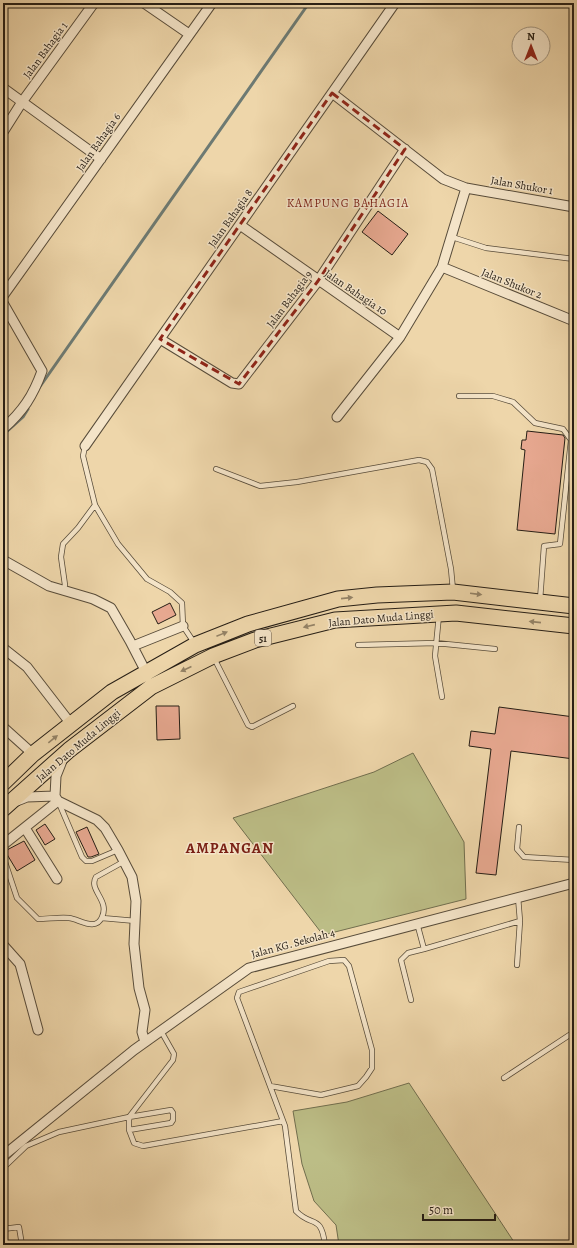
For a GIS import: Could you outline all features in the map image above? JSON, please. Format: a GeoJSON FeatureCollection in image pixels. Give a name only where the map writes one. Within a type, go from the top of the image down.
{"type":"FeatureCollection","features":[{"type":"Feature","properties":{"kind":"highway","name":"Jalan Dato Muda Linggi"},"geometry":{"type":"LineString","coordinates":[[3,783],[33,754],[112,692],[195,645],[248,624],[338,599],[377,595],[453,592],[574,606]]}},
{"type":"Feature","properties":{"kind":"highway","name":"Jalan Dato Muda Linggi"},"geometry":{"type":"LineString","coordinates":[[5,807],[69,750],[151,687],[213,656],[255,640],[335,620],[456,613],[574,626]]}},
{"type":"Feature","properties":{"kind":"street","name":"Jalan Bahagia 1"},"geometry":{"type":"LineString","coordinates":[[3,132],[22,102],[94,3]]}},
{"type":"Feature","properties":{"kind":"street"},"geometry":{"type":"LineString","coordinates":[[144,3],[189,34]]}},
{"type":"Feature","properties":{"kind":"street","name":"Jalan Bahagia 6"},"geometry":{"type":"LineString","coordinates":[[3,296],[212,3]]}},
{"type":"Feature","properties":{"kind":"street","name":"Jalan Bahagia 8"},"geometry":{"type":"LineString","coordinates":[[85,446],[395,3]]}},
{"type":"Feature","properties":{"kind":"street"},"geometry":{"type":"LineString","coordinates":[[3,88],[101,159]]}},
{"type":"Feature","properties":{"kind":"street","name":"Jalan Shukor 1"},"geometry":{"type":"LineString","coordinates":[[332,93],[443,179],[466,188],[574,207]]}},
{"type":"Feature","properties":{"kind":"street","name":"Jalan Bahagia 9"},"geometry":{"type":"LineString","coordinates":[[160,339],[232,382],[239,384],[318,281],[406,149]]}},
{"type":"Feature","properties":{"kind":"street"},"geometry":{"type":"LineString","coordinates":[[338,417],[400,337],[442,267],[466,188]]}},
{"type":"Feature","properties":{"kind":"street","name":"Jalan Bahagia 10"},"geometry":{"type":"LineString","coordinates":[[240,225],[400,337]]}},
{"type":"Feature","properties":{"kind":"street","name":"Jalan Shukor 2"},"geometry":{"type":"LineString","coordinates":[[442,267],[574,321]]}},
{"type":"Feature","properties":{"kind":"street"},"geometry":{"type":"LineString","coordinates":[[3,304],[42,371],[36,390],[20,413],[3,429]]}},
{"type":"Feature","properties":{"kind":"street"},"geometry":{"type":"LineString","coordinates":[[3,560],[49,586],[93,599],[111,608],[146,672]]}},
{"type":"Feature","properties":{"kind":"street"},"geometry":{"type":"LineString","coordinates":[[133,646],[183,626]]}},
{"type":"Feature","properties":{"kind":"street"},"geometry":{"type":"LineString","coordinates":[[3,648],[27,667],[71,724]]}},
{"type":"Feature","properties":{"kind":"street"},"geometry":{"type":"LineString","coordinates":[[3,727],[33,754]]}},
{"type":"Feature","properties":{"kind":"street"},"geometry":{"type":"LineString","coordinates":[[3,846],[57,798],[59,765],[69,750]]}},
{"type":"Feature","properties":{"kind":"street"},"geometry":{"type":"LineString","coordinates":[[5,807],[27,797],[57,798],[97,820],[105,828],[132,878],[136,901],[134,944],[139,988],[145,1010],[142,1032],[145,1042]]}},
{"type":"Feature","properties":{"kind":"street"},"geometry":{"type":"LineString","coordinates":[[25,828],[57,879]]}},
{"type":"Feature","properties":{"kind":"street","name":"Jalan KG. Sekolah 4"},"geometry":{"type":"LineString","coordinates":[[3,1156],[145,1042],[248,968],[574,883]]}},
{"type":"Feature","properties":{"kind":"street"},"geometry":{"type":"LineString","coordinates":[[3,945],[20,964],[38,1030]]}},
{"type":"Feature","properties":{"kind":"lane"},"geometry":{"type":"LineString","coordinates":[[452,237],[486,248],[574,259]]}},
{"type":"Feature","properties":{"kind":"lane"},"geometry":{"type":"LineString","coordinates":[[459,396],[493,396],[513,402],[535,423],[563,429],[571,440],[560,544],[544,546],[539,602]]}},
{"type":"Feature","properties":{"kind":"lane"},"geometry":{"type":"LineString","coordinates":[[85,446],[83,456],[95,505],[118,544],[147,579],[170,592],[182,603],[183,626],[195,645]]}},
{"type":"Feature","properties":{"kind":"lane"},"geometry":{"type":"LineString","coordinates":[[216,469],[260,486],[297,482],[419,460],[427,462],[432,469],[451,569],[453,592]]}},
{"type":"Feature","properties":{"kind":"lane"},"geometry":{"type":"LineString","coordinates":[[63,591],[65,585],[62,557],[63,544],[78,528],[95,505]]}},
{"type":"Feature","properties":{"kind":"lane"},"geometry":{"type":"LineString","coordinates":[[439,614],[435,656],[442,697]]}},
{"type":"Feature","properties":{"kind":"lane"},"geometry":{"type":"LineString","coordinates":[[358,645],[436,643],[495,649]]}},
{"type":"Feature","properties":{"kind":"lane"},"geometry":{"type":"LineString","coordinates":[[213,656],[248,725],[252,727],[293,706]]}},
{"type":"Feature","properties":{"kind":"lane"},"geometry":{"type":"LineString","coordinates":[[57,798],[82,857],[86,861],[92,861],[118,850]]}},
{"type":"Feature","properties":{"kind":"lane"},"geometry":{"type":"LineString","coordinates":[[519,827],[517,849],[524,856],[574,860]]}},
{"type":"Feature","properties":{"kind":"lane"},"geometry":{"type":"LineString","coordinates":[[3,856],[18,898],[38,919],[69,918],[88,924],[96,924],[102,918],[104,904],[94,886],[96,877],[123,862]]}},
{"type":"Feature","properties":{"kind":"lane"},"geometry":{"type":"LineString","coordinates":[[517,965],[520,921],[518,897]]}},
{"type":"Feature","properties":{"kind":"lane"},"geometry":{"type":"LineString","coordinates":[[102,918],[136,921]]}},
{"type":"Feature","properties":{"kind":"lane"},"geometry":{"type":"LineString","coordinates":[[411,1000],[401,960],[408,953],[520,921]]}},
{"type":"Feature","properties":{"kind":"lane"},"geometry":{"type":"LineString","coordinates":[[417,923],[424,949]]}},
{"type":"Feature","properties":{"kind":"lane"},"geometry":{"type":"LineString","coordinates":[[270,1086],[321,1095],[358,1086],[372,1068],[372,1050],[349,966],[344,960],[329,961],[239,992],[237,998],[283,1121],[296,1211],[301,1216],[314,1221],[323,1229],[325,1245]]}},
{"type":"Feature","properties":{"kind":"lane"},"geometry":{"type":"LineString","coordinates":[[161,1030],[174,1054],[173,1060],[130,1117],[129,1130],[134,1143],[143,1146],[283,1121]]}},
{"type":"Feature","properties":{"kind":"lane"},"geometry":{"type":"LineString","coordinates":[[504,1078],[574,1032]]}},
{"type":"Feature","properties":{"kind":"lane"},"geometry":{"type":"LineString","coordinates":[[3,1168],[26,1146],[59,1132],[170,1110],[173,1113],[173,1120],[171,1123],[129,1130]]}},
{"type":"Feature","properties":{"kind":"lane"},"geometry":{"type":"LineString","coordinates":[[3,1228],[19,1227],[22,1245]]}},
{"type":"Feature","properties":{"kind":"highlighted area"},"geometry":{"type":"Polygon","coordinates":[[[332,93],[405,149],[318,281],[239,384],[160,339],[332,93]]]}},
{"type":"Feature","properties":{"kind":"green space"},"geometry":{"type":"Polygon","coordinates":[[[413,753],[464,842],[466,899],[323,935],[233,818],[374,772],[413,753]]]}},
{"type":"Feature","properties":{"kind":"green space"},"geometry":{"type":"Polygon","coordinates":[[[409,1083],[516,1245],[339,1245],[336,1225],[314,1201],[302,1164],[293,1111],[347,1102],[409,1083]]]}},
{"type":"Feature","properties":{"kind":"building","name":"KAMPUNG BAHAGIA"},"geometry":{"type":"Polygon","coordinates":[[[378,211],[408,234],[392,255],[362,232],[378,211]]]}},
{"type":"Feature","properties":{"kind":"building"},"geometry":{"type":"Polygon","coordinates":[[[527,431],[563,435],[565,438],[555,534],[517,530],[525,450],[521,449],[522,440],[526,440],[527,431]]]}},
{"type":"Feature","properties":{"kind":"building"},"geometry":{"type":"Polygon","coordinates":[[[170,603],[176,615],[158,624],[152,612],[170,603]]]}},
{"type":"Feature","properties":{"kind":"building"},"geometry":{"type":"Polygon","coordinates":[[[156,706],[179,706],[180,739],[157,740],[156,706]]]}},
{"type":"Feature","properties":{"kind":"building"},"geometry":{"type":"Polygon","coordinates":[[[499,707],[574,717],[574,759],[511,751],[496,875],[476,873],[491,749],[469,746],[471,731],[495,734],[499,707]]]}},
{"type":"Feature","properties":{"kind":"building"},"geometry":{"type":"Polygon","coordinates":[[[45,824],[55,839],[45,845],[36,830],[45,824]]]}},
{"type":"Feature","properties":{"kind":"building"},"geometry":{"type":"Polygon","coordinates":[[[87,827],[99,854],[91,857],[88,857],[76,832],[87,827]]]}},
{"type":"Feature","properties":{"kind":"building"},"geometry":{"type":"Polygon","coordinates":[[[24,841],[35,860],[17,871],[5,851],[24,841]]]}},
{"type":"Feature","properties":{"kind":"waterway"},"geometry":{"type":"LineString","coordinates":[[39,388],[309,3]]}},
{"type":"Feature","properties":{"kind":"waterway"},"geometry":{"type":"LineString","coordinates":[[3,435],[23,417],[28,409]]}},
{"type":"Feature","properties":{"kind":"district","name":"KAMPUNG BAHAGIA"},"geometry":{"type":"Point","coordinates":[348,203]}},
{"type":"Feature","properties":{"kind":"district","name":"AMPANGAN"},"geometry":{"type":"Point","coordinates":[230,848]}}]}
